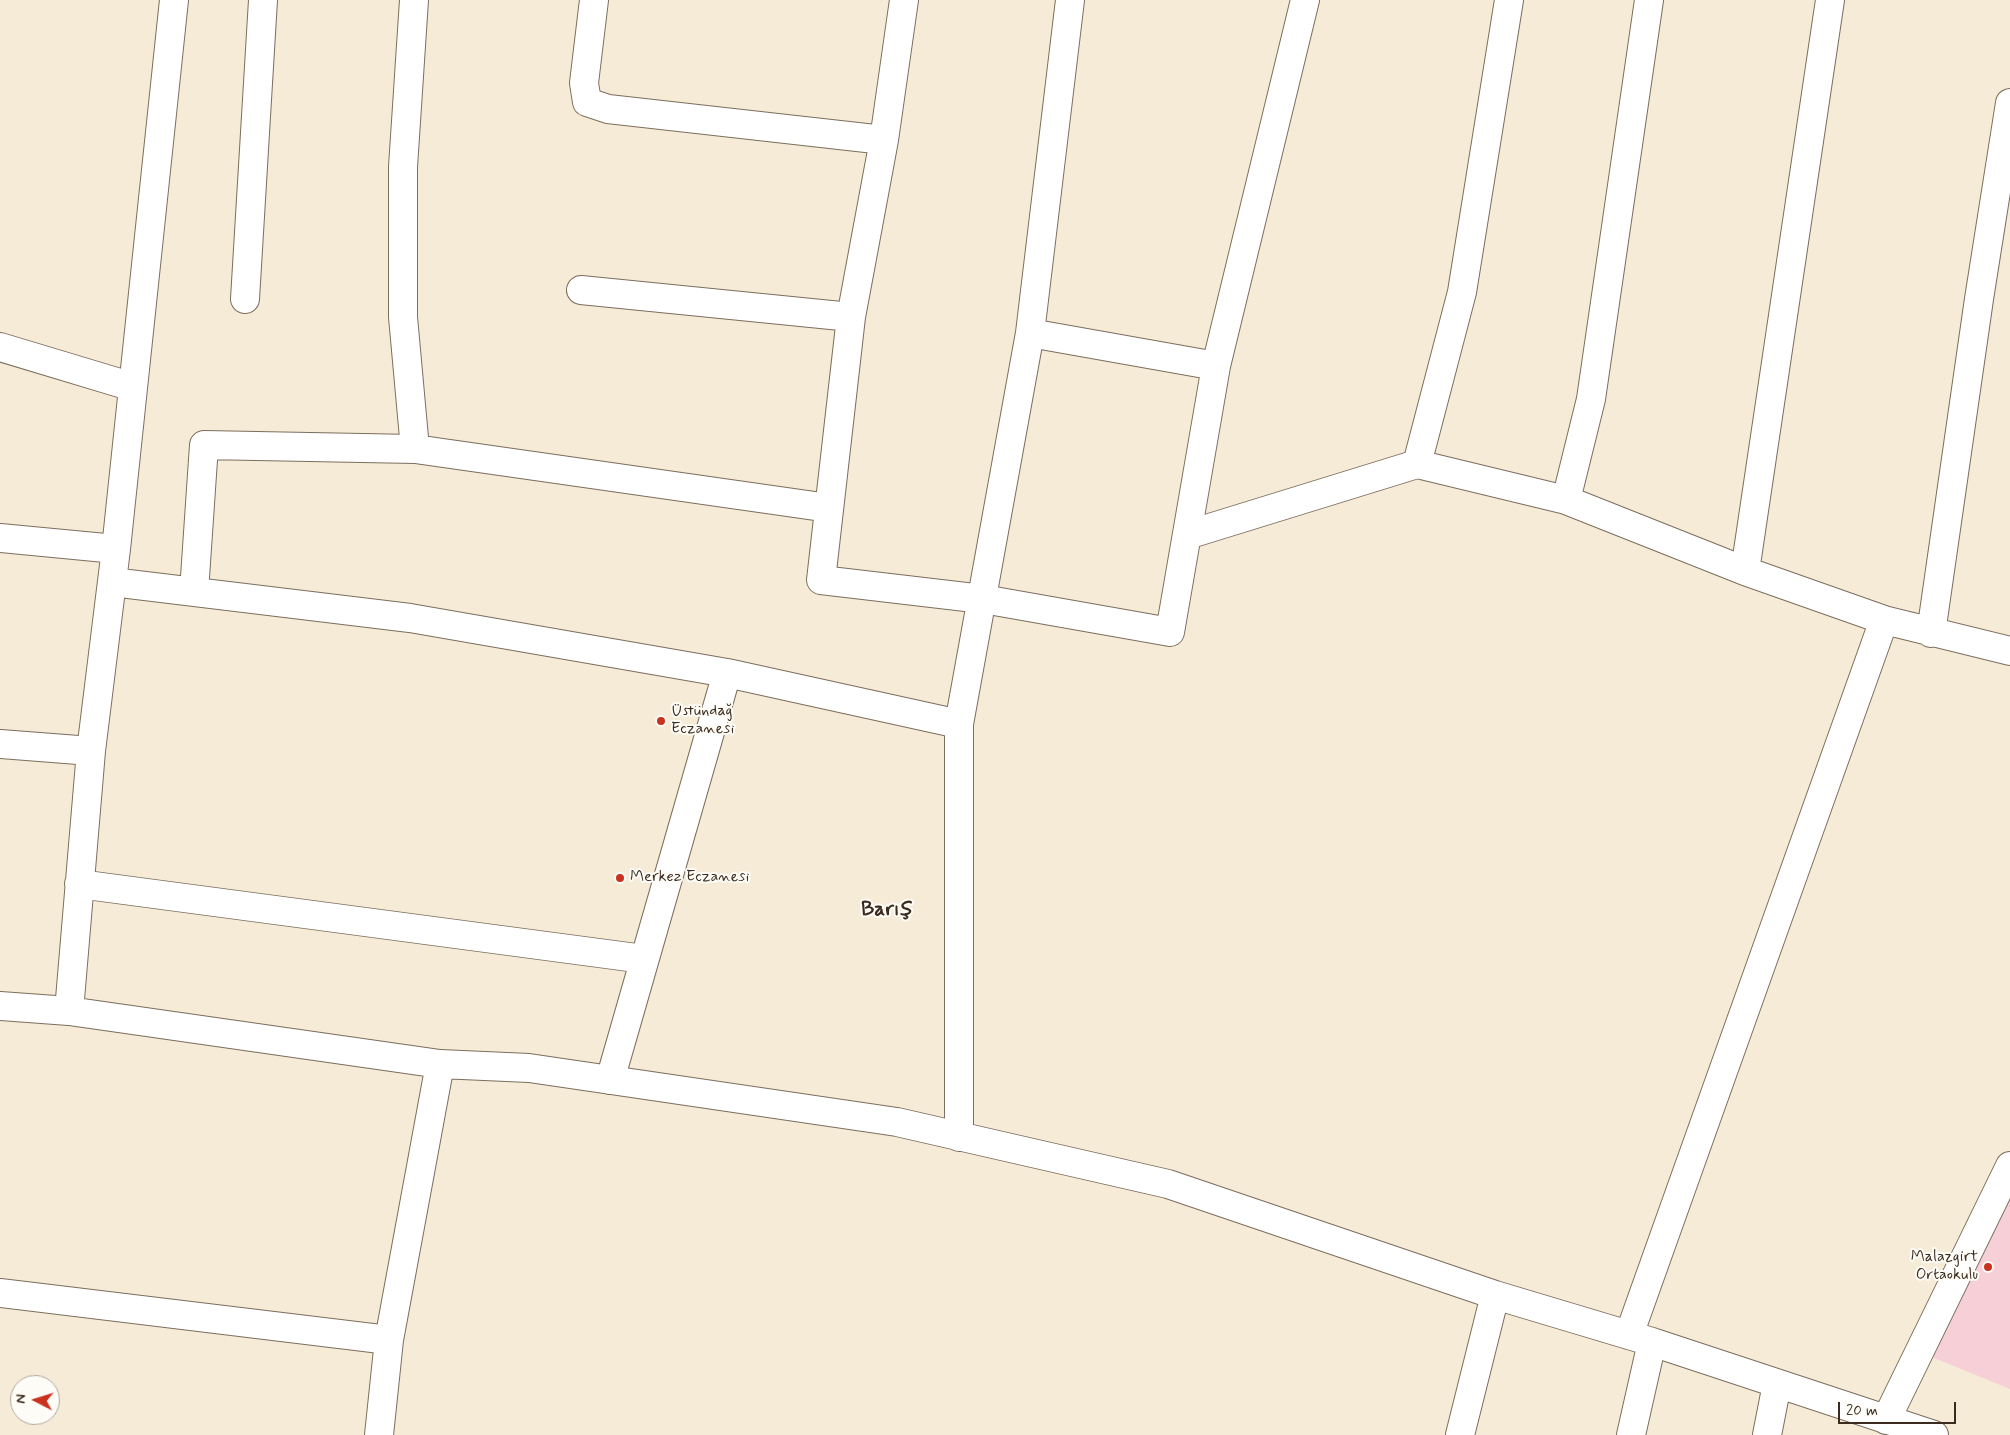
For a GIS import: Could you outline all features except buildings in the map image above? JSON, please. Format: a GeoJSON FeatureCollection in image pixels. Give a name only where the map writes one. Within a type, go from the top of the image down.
{"type":"FeatureCollection","features":[{"type":"Feature","properties":{"kind":"street"},"geometry":{"type":"LineString","coordinates":[[69,1011],[91,751],[116,549],[174,0]]}},
{"type":"Feature","properties":{"kind":"street"},"geometry":{"type":"LineString","coordinates":[[245,299],[263,0]]}},
{"type":"Feature","properties":{"kind":"street"},"geometry":{"type":"LineString","coordinates":[[414,0],[403,167],[403,317],[415,449]]}},
{"type":"Feature","properties":{"kind":"street"},"geometry":{"type":"LineString","coordinates":[[594,0],[584,83],[587,102],[608,109],[884,140]]}},
{"type":"Feature","properties":{"kind":"street"},"geometry":{"type":"LineString","coordinates":[[904,0],[884,140],[851,317],[821,580],[983,599],[1170,632],[1216,366],[1305,0]]}},
{"type":"Feature","properties":{"kind":"street"},"geometry":{"type":"LineString","coordinates":[[959,1136],[959,724],[1030,333],[1070,0]]}},
{"type":"Feature","properties":{"kind":"street"},"geometry":{"type":"LineString","coordinates":[[1417,464],[1462,292],[1509,0]]}},
{"type":"Feature","properties":{"kind":"street"},"geometry":{"type":"LineString","coordinates":[[1566,500],[1591,399],[1649,0]]}},
{"type":"Feature","properties":{"kind":"street"},"geometry":{"type":"LineString","coordinates":[[1745,571],[1830,0]]}},
{"type":"Feature","properties":{"kind":"street"},"geometry":{"type":"LineString","coordinates":[[1931,633],[1979,299],[2010,103]]}},
{"type":"Feature","properties":{"kind":"street"},"geometry":{"type":"LineString","coordinates":[[581,290],[851,317]]}},
{"type":"Feature","properties":{"kind":"street"},"geometry":{"type":"LineString","coordinates":[[1030,333],[1216,366]]}},
{"type":"Feature","properties":{"kind":"street"},"geometry":{"type":"LineString","coordinates":[[0,347],[133,387]]}},
{"type":"Feature","properties":{"kind":"street"},"geometry":{"type":"LineString","coordinates":[[194,592],[204,445],[415,449],[830,508]]}},
{"type":"Feature","properties":{"kind":"street"},"geometry":{"type":"LineString","coordinates":[[1187,534],[1417,464],[1566,500],[1745,571],[1884,620],[2010,651]]}},
{"type":"Feature","properties":{"kind":"street"},"geometry":{"type":"LineString","coordinates":[[0,538],[116,549]]}},
{"type":"Feature","properties":{"kind":"street"},"geometry":{"type":"LineString","coordinates":[[112,582],[410,618],[727,673],[959,724]]}},
{"type":"Feature","properties":{"kind":"street"},"geometry":{"type":"LineString","coordinates":[[1631,1435],[1641,1338],[1884,620]]}},
{"type":"Feature","properties":{"kind":"street"},"geometry":{"type":"LineString","coordinates":[[610,1080],[727,673]]}},
{"type":"Feature","properties":{"kind":"street"},"geometry":{"type":"LineString","coordinates":[[0,744],[91,751]]}},
{"type":"Feature","properties":{"kind":"street"},"geometry":{"type":"LineString","coordinates":[[80,884],[644,959]]}},
{"type":"Feature","properties":{"kind":"street"},"geometry":{"type":"LineString","coordinates":[[0,1006],[69,1011],[440,1064],[529,1068],[897,1122],[1168,1184],[1495,1295],[1641,1338],[1934,1435]]}},
{"type":"Feature","properties":{"kind":"street"},"geometry":{"type":"LineString","coordinates":[[378,1435],[389,1340],[440,1064]]}},
{"type":"Feature","properties":{"kind":"street"},"geometry":{"type":"LineString","coordinates":[[1886,1420],[2010,1166]]}},
{"type":"Feature","properties":{"kind":"street"},"geometry":{"type":"LineString","coordinates":[[0,1293],[389,1340]]}},
{"type":"Feature","properties":{"kind":"street"},"geometry":{"type":"LineString","coordinates":[[1460,1435],[1495,1295]]}},
{"type":"Feature","properties":{"kind":"street"},"geometry":{"type":"LineString","coordinates":[[1767,1435],[1777,1384]]}},
{"type":"Feature","properties":{"kind":"shaded area","name":"Malazgirt Ortaokulu"},"geometry":{"type":"Polygon","coordinates":[[[2010,1181],[2010,1389],[1922,1353],[2010,1181]]]}},
{"type":"Feature","properties":{"kind":"place","name":"Üstündağ Eczanesi"},"geometry":{"type":"Point","coordinates":[661,721]}},
{"type":"Feature","properties":{"kind":"place","name":"Merkez Eczanesi"},"geometry":{"type":"Point","coordinates":[620,878]}},
{"type":"Feature","properties":{"kind":"place","name":"Malazgirt Ortaokulu"},"geometry":{"type":"Point","coordinates":[1988,1267]}},
{"type":"Feature","properties":{"kind":"district","name":"Barış"},"geometry":{"type":"Point","coordinates":[887,911]}}]}
